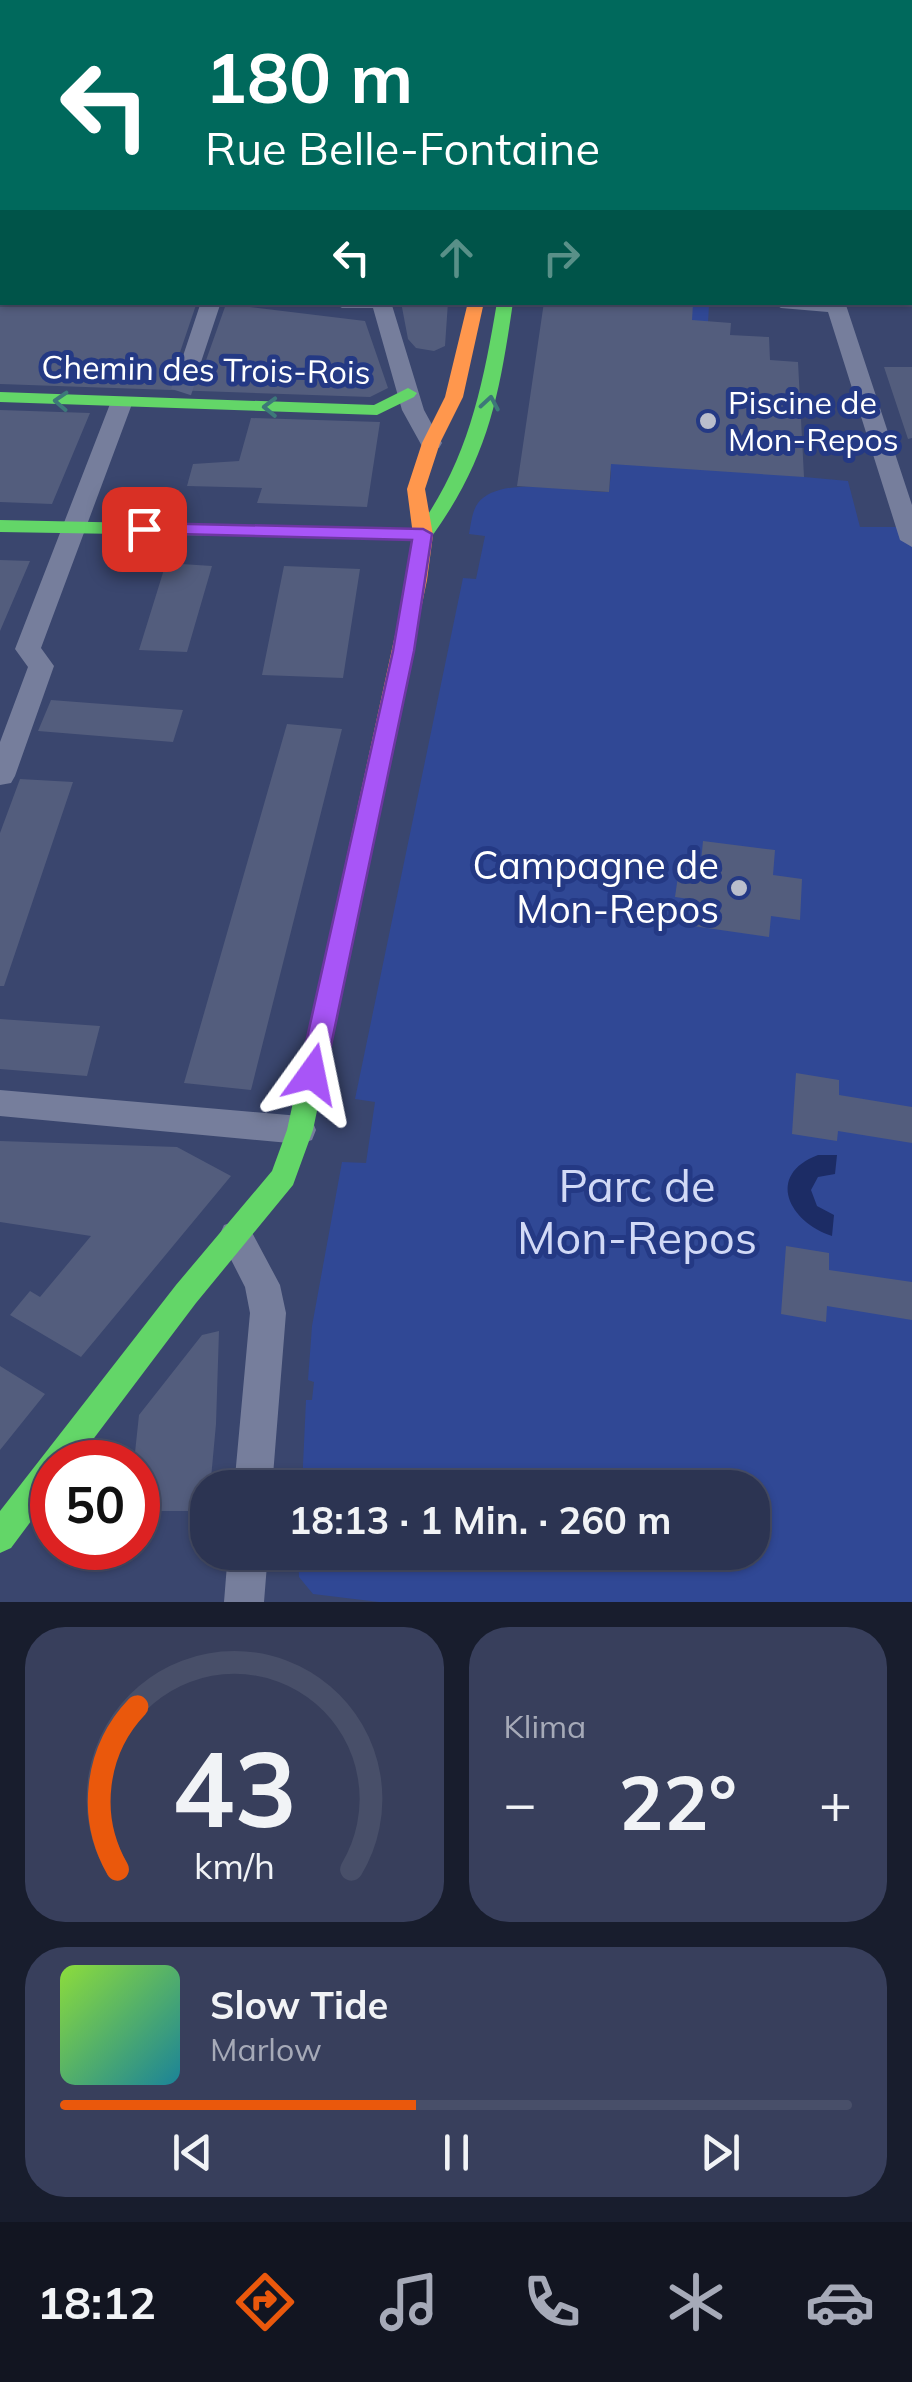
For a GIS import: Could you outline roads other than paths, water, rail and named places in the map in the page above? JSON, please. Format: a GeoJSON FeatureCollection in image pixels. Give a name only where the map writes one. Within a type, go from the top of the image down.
{"type":"FeatureCollection","features":[{"type":"Feature","properties":{"kind":"main road"},"geometry":{"type":"LineString","coordinates":[[74,1440],[282,1177],[300,1130],[403,651],[423,534],[414,498],[431,444],[454,397],[475,305]]}},
{"type":"Feature","properties":{"kind":"main road"},"geometry":{"type":"LineString","coordinates":[[0,526],[423,534],[450,504],[478,450],[488,418],[505,305]]}},
{"type":"Feature","properties":{"kind":"main road","name":"Chemin des Trois-Rois"},"geometry":{"type":"LineString","coordinates":[[0,397],[121,404],[180,398],[377,410],[408,393]]}},
{"type":"Feature","properties":{"kind":"main road"},"geometry":{"type":"LineString","coordinates":[[0,1537],[30,1498]]}},
{"type":"Feature","properties":{"kind":"street"},"geometry":{"type":"LineString","coordinates":[[190,364],[210,305]]}},
{"type":"Feature","properties":{"kind":"street"},"geometry":{"type":"LineString","coordinates":[[380,305],[408,393],[431,444]]}},
{"type":"Feature","properties":{"kind":"street"},"geometry":{"type":"LineString","coordinates":[[836,305],[912,540]]}},
{"type":"Feature","properties":{"kind":"street"},"geometry":{"type":"LineString","coordinates":[[1,776],[41,666],[28,648],[121,404]]}},
{"type":"Feature","properties":{"kind":"street"},"geometry":{"type":"LineString","coordinates":[[0,1103],[300,1130]]}},
{"type":"Feature","properties":{"kind":"street"},"geometry":{"type":"LineString","coordinates":[[236,1236],[262,1285],[268,1312],[255,1470]]}},
{"type":"Feature","properties":{"kind":"street"},"geometry":{"type":"LineString","coordinates":[[244,1602],[247,1570]]}},
{"type":"Feature","properties":{"kind":"tunnel"},"geometry":{"type":"LineString","coordinates":[[181,392],[190,365]]}},
{"type":"Feature","properties":{"kind":"place","name":"Piscine de Mon-Repos"},"geometry":{"type":"Point","coordinates":[708,421]}},
{"type":"Feature","properties":{"kind":"place","name":"Campagne de Mon-Repos"},"geometry":{"type":"Point","coordinates":[739,888]}},
{"type":"Feature","properties":{"kind":"park label","name":"Parc de Mon-Repos"},"geometry":{"type":"Point","coordinates":[637,1212]}}]}
